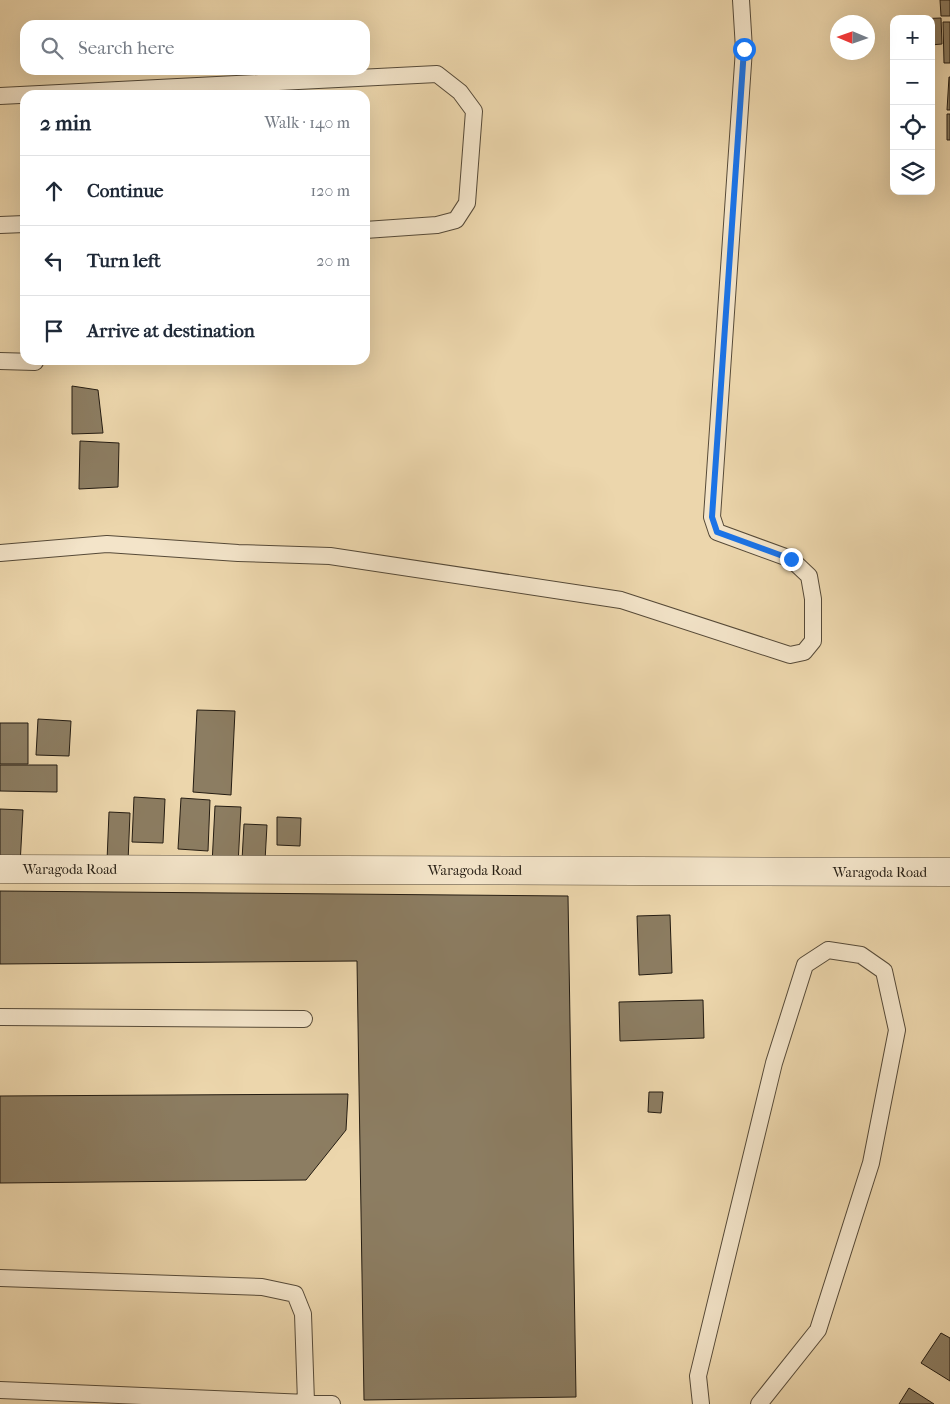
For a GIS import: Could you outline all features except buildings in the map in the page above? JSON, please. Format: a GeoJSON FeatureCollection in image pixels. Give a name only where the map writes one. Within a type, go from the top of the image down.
{"type":"FeatureCollection","features":[{"type":"Feature","properties":{"kind":"street","name":"Waragoda Road"},"geometry":{"type":"LineString","coordinates":[[0,869],[950,872]]}},
{"type":"Feature","properties":{"kind":"lane"},"geometry":{"type":"LineString","coordinates":[[0,553],[107,544],[238,553],[330,556],[621,600],[790,655],[804,652],[812,641],[813,599],[809,576],[791,559],[717,532],[712,517],[744,49],[741,0]]}},
{"type":"Feature","properties":{"kind":"lane"},"geometry":{"type":"LineString","coordinates":[[119,90],[437,74],[460,92],[474,110],[467,203],[456,220],[437,225],[370,230]]}},
{"type":"Feature","properties":{"kind":"lane"},"geometry":{"type":"LineString","coordinates":[[0,96],[20,95]]}},
{"type":"Feature","properties":{"kind":"lane"},"geometry":{"type":"LineString","coordinates":[[0,224],[20,224]]}},
{"type":"Feature","properties":{"kind":"lane"},"geometry":{"type":"LineString","coordinates":[[0,362],[20,362]]}},
{"type":"Feature","properties":{"kind":"lane"},"geometry":{"type":"LineString","coordinates":[[701,1404],[698,1376],[774,1063],[805,965],[828,950],[861,955],[884,971],[897,1030],[871,1163],[818,1330],[759,1404]]}},
{"type":"Feature","properties":{"kind":"lane"},"geometry":{"type":"LineString","coordinates":[[0,1017],[304,1019]]}},
{"type":"Feature","properties":{"kind":"lane"},"geometry":{"type":"LineString","coordinates":[[0,1278],[262,1287],[295,1294],[303,1314],[306,1402]]}},
{"type":"Feature","properties":{"kind":"lane"},"geometry":{"type":"LineString","coordinates":[[0,1390],[332,1404]]}},
{"type":"Feature","properties":{"kind":"route"},"geometry":{"type":"LineString","coordinates":[[744,49],[712,517],[717,532],[791,559]]}}]}
